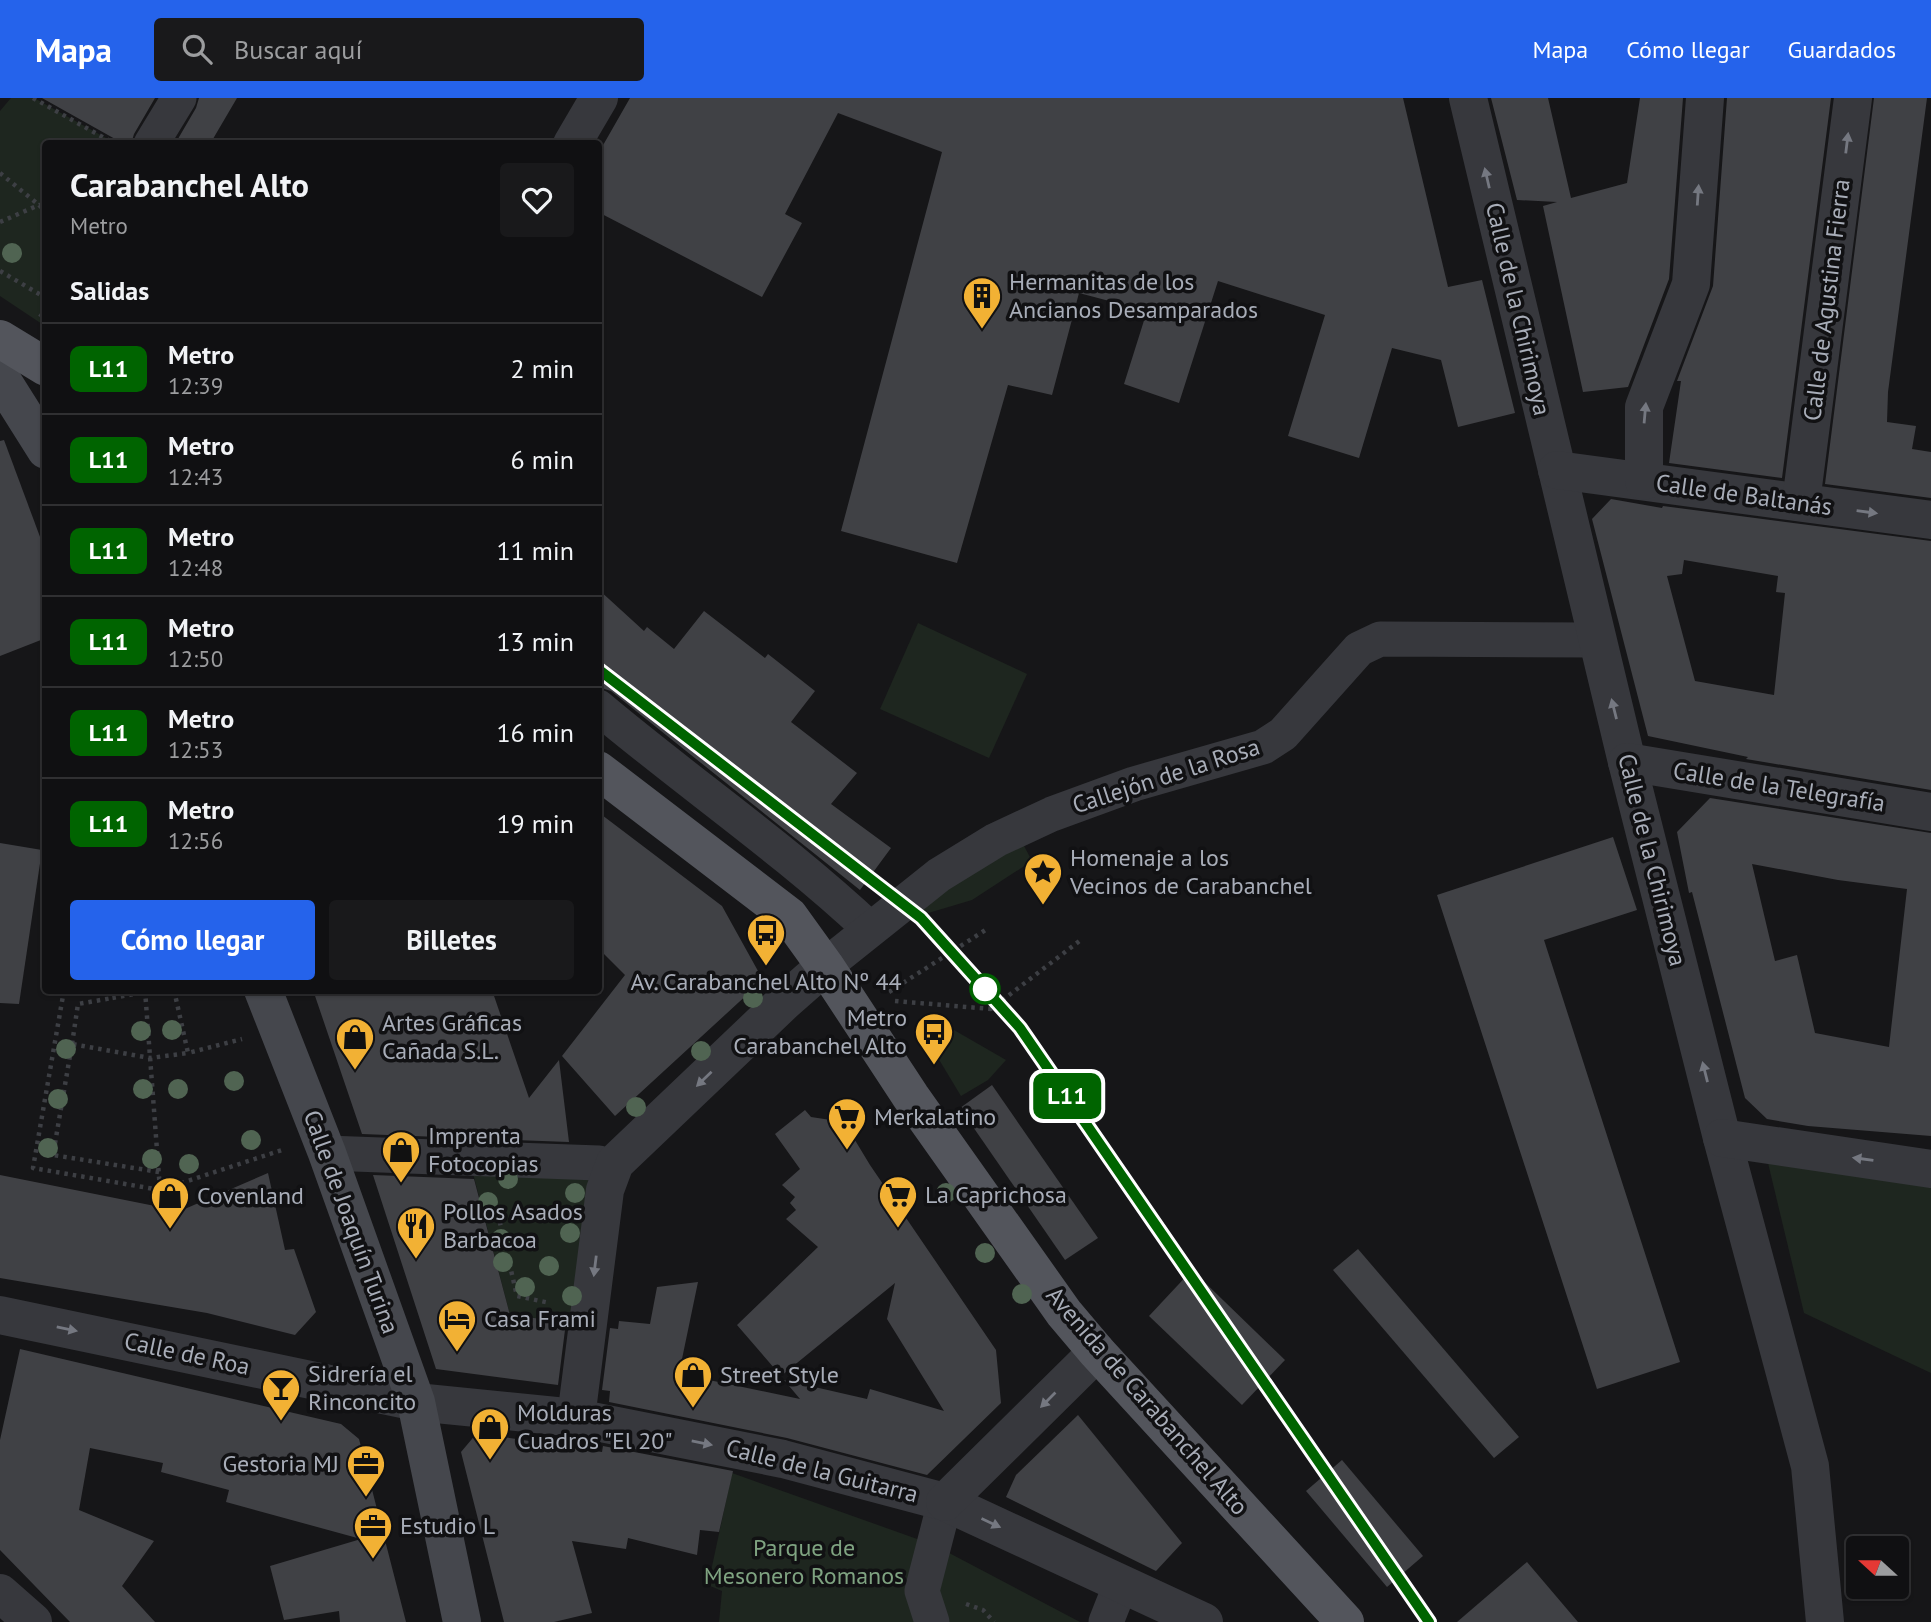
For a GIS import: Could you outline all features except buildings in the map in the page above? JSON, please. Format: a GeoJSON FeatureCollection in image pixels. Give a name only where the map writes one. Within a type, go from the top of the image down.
{"type":"FeatureCollection","features":[{"type":"Feature","properties":{"kind":"main road"},"geometry":{"type":"LineString","coordinates":[[0,339],[42,365]]}},
{"type":"Feature","properties":{"kind":"main road"},"geometry":{"type":"LineString","coordinates":[[0,377],[42,444]]}},
{"type":"Feature","properties":{"kind":"main road","name":"Avenida de Carabanchel Alto"},"geometry":{"type":"LineString","coordinates":[[602,773],[789,916],[911,1097],[1064,1312],[1097,1352],[1345,1622]]}},
{"type":"Feature","properties":{"kind":"main road","name":"Calle de Joaquín Turina"},"geometry":{"type":"LineString","coordinates":[[265,994],[327,1153],[416,1402],[462,1622]]}},
{"type":"Feature","properties":{"kind":"street"},"geometry":{"type":"LineString","coordinates":[[153,140],[179,98]]}},
{"type":"Feature","properties":{"kind":"street"},"geometry":{"type":"LineString","coordinates":[[574,140],[599,98]]}},
{"type":"Feature","properties":{"kind":"street","name":"Calle de la Chirimoya"},"geometry":{"type":"LineString","coordinates":[[1468,98],[1627,762],[1722,1138],[1810,1466],[1825,1622]]}},
{"type":"Feature","properties":{"kind":"street"},"geometry":{"type":"LineString","coordinates":[[1644,481],[1644,407],[1691,284],[1705,98]]}},
{"type":"Feature","properties":{"kind":"street","name":"Calle de Agustina Fierra"},"geometry":{"type":"LineString","coordinates":[[1801,502],[1853,98]]}},
{"type":"Feature","properties":{"kind":"street","name":"Calle de Baltanás"},"geometry":{"type":"LineString","coordinates":[[1557,470],[1931,520]]}},
{"type":"Feature","properties":{"kind":"street","name":"Callejón de la Rosa"},"geometry":{"type":"LineString","coordinates":[[825,966],[939,875],[996,840],[1052,814],[1134,784],[1263,747],[1283,734],[1359,649],[1380,639],[1597,640]]}},
{"type":"Feature","properties":{"kind":"street"},"geometry":{"type":"LineString","coordinates":[[602,709],[656,756],[837,899],[870,929]]}},
{"type":"Feature","properties":{"kind":"street","name":"Calle de la Telegrafía"},"geometry":{"type":"LineString","coordinates":[[1627,762],[1931,812]]}},
{"type":"Feature","properties":{"kind":"street"},"geometry":{"type":"LineString","coordinates":[[576,1418],[605,1190],[615,1164],[825,966]]}},
{"type":"Feature","properties":{"kind":"street"},"geometry":{"type":"LineString","coordinates":[[1722,1138],[1931,1169]]}},
{"type":"Feature","properties":{"kind":"street"},"geometry":{"type":"LineString","coordinates":[[327,1153],[599,1163]]}},
{"type":"Feature","properties":{"kind":"street","name":"Calle de Roa"},"geometry":{"type":"LineString","coordinates":[[0,1315],[416,1402]]}},
{"type":"Feature","properties":{"kind":"street"},"geometry":{"type":"LineString","coordinates":[[932,1622],[922,1591],[945,1502],[1097,1352]]}},
{"type":"Feature","properties":{"kind":"street","name":"Calle de la Guitarra"},"geometry":{"type":"LineString","coordinates":[[416,1402],[576,1418],[783,1459],[945,1502],[1204,1622]]}},
{"type":"Feature","properties":{"kind":"street"},"geometry":{"type":"LineString","coordinates":[[1106,1622],[1121,1584]]}},
{"type":"Feature","properties":{"kind":"street"},"geometry":{"type":"LineString","coordinates":[[0,1593],[33,1622]]}},
{"type":"Feature","properties":{"kind":"path"},"geometry":{"type":"LineString","coordinates":[[33,98],[108,140]]}},
{"type":"Feature","properties":{"kind":"path"},"geometry":{"type":"LineString","coordinates":[[0,173],[42,208]]}},
{"type":"Feature","properties":{"kind":"path"},"geometry":{"type":"LineString","coordinates":[[0,222],[42,205]]}},
{"type":"Feature","properties":{"kind":"path"},"geometry":{"type":"LineString","coordinates":[[0,271],[42,296]]}},
{"type":"Feature","properties":{"kind":"path"},"geometry":{"type":"LineString","coordinates":[[888,992],[988,929]]}},
{"type":"Feature","properties":{"kind":"path"},"geometry":{"type":"LineString","coordinates":[[889,1000],[991,1009],[1082,939]]}},
{"type":"Feature","properties":{"kind":"path"},"geometry":{"type":"LineString","coordinates":[[64,994],[33,1168],[160,1190],[282,1150]]}},
{"type":"Feature","properties":{"kind":"path"},"geometry":{"type":"LineString","coordinates":[[134,994],[78,1004],[53,1155],[159,1172]]}},
{"type":"Feature","properties":{"kind":"path"},"geometry":{"type":"LineString","coordinates":[[145,994],[160,1190]]}},
{"type":"Feature","properties":{"kind":"path"},"geometry":{"type":"LineString","coordinates":[[175,994],[188,1053]]}},
{"type":"Feature","properties":{"kind":"path"},"geometry":{"type":"LineString","coordinates":[[72,1044],[150,1058],[188,1053],[242,1038]]}},
{"type":"Feature","properties":{"kind":"path"},"geometry":{"type":"LineString","coordinates":[[484,1159],[517,1296],[554,1303]]}},
{"type":"Feature","properties":{"kind":"green space"},"geometry":{"type":"Polygon","coordinates":[[[11,98],[34,98],[110,140],[42,140],[42,324],[0,296],[0,111],[11,98]]]}},
{"type":"Feature","properties":{"kind":"green space"},"geometry":{"type":"Polygon","coordinates":[[[918,623],[1027,674],[989,758],[880,709],[918,623]]]}},
{"type":"Feature","properties":{"kind":"green space"},"geometry":{"type":"Polygon","coordinates":[[[1023,844],[1032,861],[972,900],[925,914],[916,897],[1023,844]]]}},
{"type":"Feature","properties":{"kind":"green space"},"geometry":{"type":"Polygon","coordinates":[[[947,1026],[1006,1060],[988,1080],[961,1096],[929,1043],[947,1026]]]}},
{"type":"Feature","properties":{"kind":"green space"},"geometry":{"type":"Polygon","coordinates":[[[469,1158],[599,1163],[576,1323],[510,1315],[469,1158]]]}},
{"type":"Feature","properties":{"kind":"green space"},"geometry":{"type":"Polygon","coordinates":[[[1768,1163],[1931,1187],[1931,1373],[1804,1313],[1768,1163]]]}},
{"type":"Feature","properties":{"kind":"green space","name":"Parque de Mesonero Romanos"},"geometry":{"type":"Polygon","coordinates":[[[732,1473],[934,1545],[1080,1622],[719,1622],[722,1591],[708,1585],[732,1473]]]}},
{"type":"Feature","properties":{"kind":"metro line","name":"L11"},"geometry":{"type":"LineString","coordinates":[[602,672],[921,918],[1020,1028],[1429,1622]]}},
{"type":"Feature","properties":{"kind":"place","name":"Hermanitas de los Ancianos Desamparados"},"geometry":{"type":"Point","coordinates":[982,330]}},
{"type":"Feature","properties":{"kind":"place","name":"Homenaje a los Vecinos de Carabanchel"},"geometry":{"type":"Point","coordinates":[1043,906]}},
{"type":"Feature","properties":{"kind":"place","name":"Av. Carabanchel Alto Nº 44"},"geometry":{"type":"Point","coordinates":[766,967]}},
{"type":"Feature","properties":{"kind":"place","name":"Metro Carabanchel Alto"},"geometry":{"type":"Point","coordinates":[934,1066]}},
{"type":"Feature","properties":{"kind":"place","name":"Artes Gráficas Cañada S.L."},"geometry":{"type":"Point","coordinates":[355,1071]}},
{"type":"Feature","properties":{"kind":"place","name":"Merkalatino"},"geometry":{"type":"Point","coordinates":[847,1151]}},
{"type":"Feature","properties":{"kind":"place","name":"Imprenta Fotocopias"},"geometry":{"type":"Point","coordinates":[401,1184]}},
{"type":"Feature","properties":{"kind":"place","name":"La Caprichosa"},"geometry":{"type":"Point","coordinates":[898,1229]}},
{"type":"Feature","properties":{"kind":"place","name":"Covenland"},"geometry":{"type":"Point","coordinates":[170,1230]}},
{"type":"Feature","properties":{"kind":"place","name":"Pollos Asados Barbacoa"},"geometry":{"type":"Point","coordinates":[416,1260]}},
{"type":"Feature","properties":{"kind":"place","name":"Casa Frami"},"geometry":{"type":"Point","coordinates":[457,1353]}},
{"type":"Feature","properties":{"kind":"place","name":"Street Style"},"geometry":{"type":"Point","coordinates":[693,1409]}},
{"type":"Feature","properties":{"kind":"place","name":"Sidrería el Rinconcito"},"geometry":{"type":"Point","coordinates":[281,1422]}},
{"type":"Feature","properties":{"kind":"place","name":"Molduras Cuadros \"El 20\""},"geometry":{"type":"Point","coordinates":[490,1461]}},
{"type":"Feature","properties":{"kind":"place","name":"Gestoria MJ"},"geometry":{"type":"Point","coordinates":[366,1498]}},
{"type":"Feature","properties":{"kind":"place","name":"Estudio L"},"geometry":{"type":"Point","coordinates":[373,1560]}}]}
